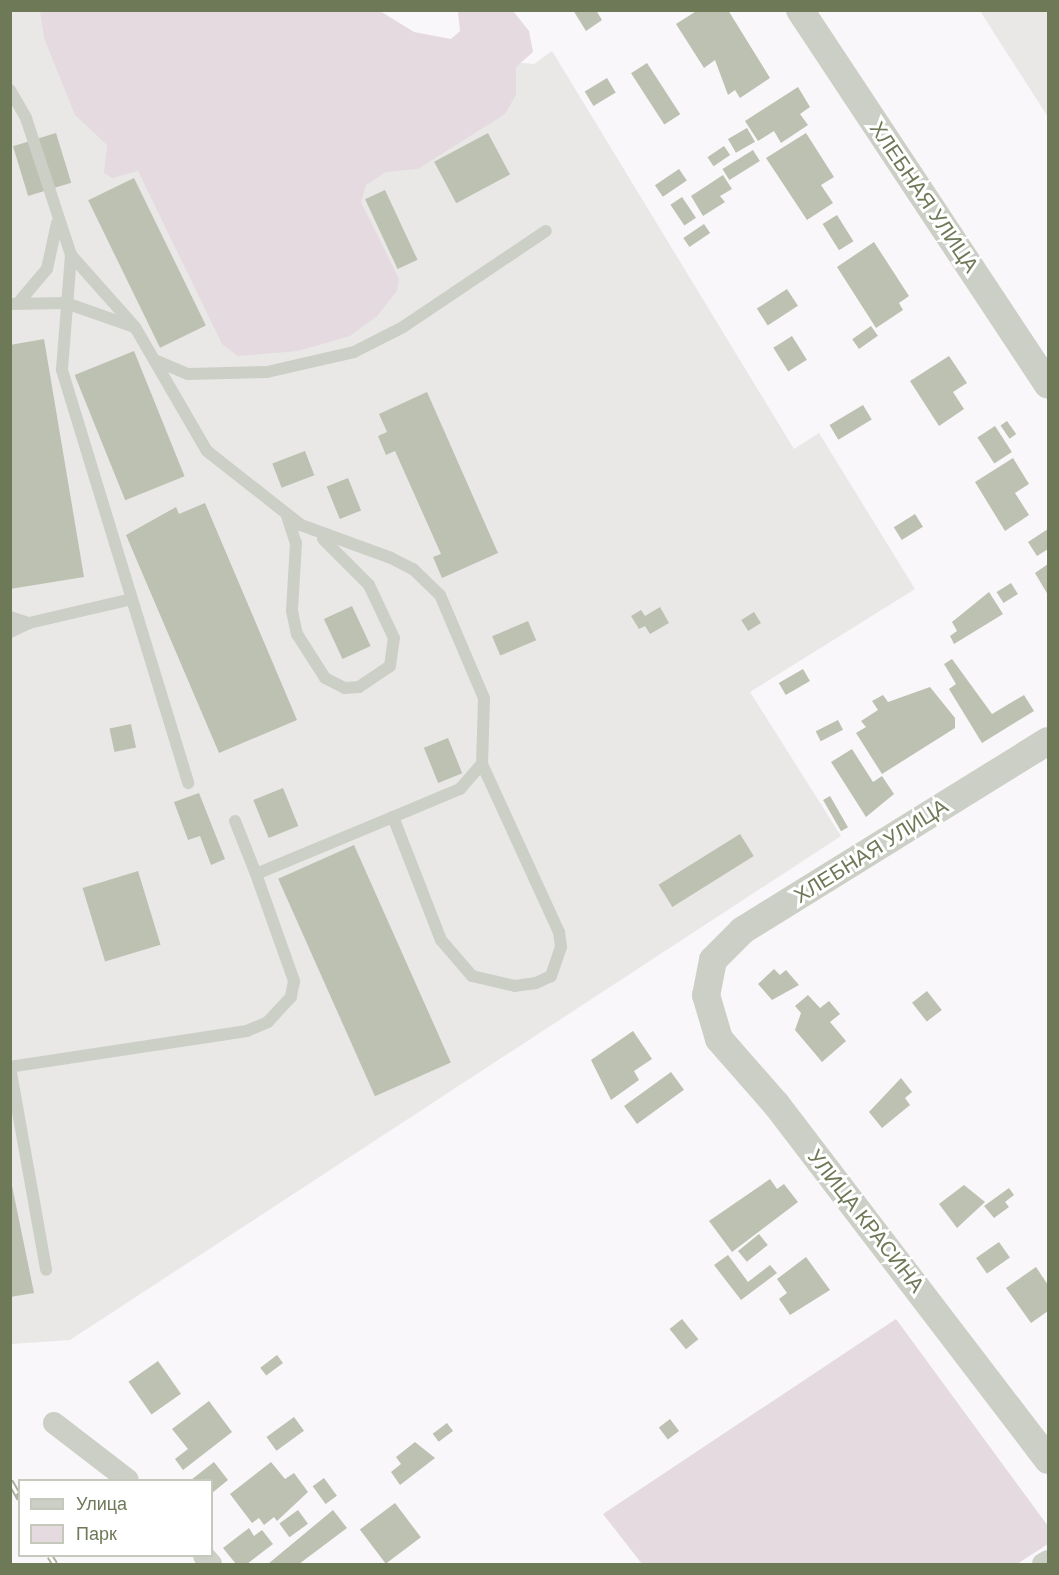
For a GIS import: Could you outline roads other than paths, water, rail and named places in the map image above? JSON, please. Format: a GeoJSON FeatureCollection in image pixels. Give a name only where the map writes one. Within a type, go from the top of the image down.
{"type":"FeatureCollection","features":[{"type":"Feature","properties":{"kind":"street","name":"ХЛЕБНАЯ УЛИЦА"},"geometry":{"type":"LineString","coordinates":[[800,10],[1048,384]]}},
{"type":"Feature","properties":{"kind":"street","name":"ХЛЕБНАЯ УЛИЦА"},"geometry":{"type":"LineString","coordinates":[[708,976],[713,960],[742,931],[1048,741]]}},
{"type":"Feature","properties":{"kind":"street","name":"УЛИЦА КРАСИНА"},"geometry":{"type":"LineString","coordinates":[[708,976],[708,1013],[719,1039],[776,1104],[1048,1460]]}},
{"type":"Feature","properties":{"kind":"street"},"geometry":{"type":"LineString","coordinates":[[54,1422],[127,1479]]}},
{"type":"Feature","properties":{"kind":"street"},"geometry":{"type":"LineString","coordinates":[[1043,1564],[1048,1561]]}},
{"type":"Feature","properties":{"kind":"lane"},"geometry":{"type":"LineString","coordinates":[[10,90],[26,118],[71,255],[135,327],[207,451],[285,513],[316,534],[369,585],[394,638],[390,666],[359,687],[345,688],[325,678],[297,634],[292,611],[296,543],[285,513]]}},
{"type":"Feature","properties":{"kind":"lane"},"geometry":{"type":"LineString","coordinates":[[15,303],[47,269],[56,245],[57,212]]}},
{"type":"Feature","properties":{"kind":"lane"},"geometry":{"type":"LineString","coordinates":[[152,357],[170,370],[202,375],[267,372],[325,361],[403,327],[546,231]]}},
{"type":"Feature","properties":{"kind":"lane"},"geometry":{"type":"LineString","coordinates":[[71,255],[62,370],[104,497],[128,600],[188,783]]}},
{"type":"Feature","properties":{"kind":"lane"},"geometry":{"type":"LineString","coordinates":[[15,303],[66,303],[135,327]]}},
{"type":"Feature","properties":{"kind":"lane"},"geometry":{"type":"LineString","coordinates":[[316,534],[391,558],[413,569],[440,595],[484,698],[482,764],[559,932],[558,964],[551,976],[515,986],[492,984],[455,961],[441,940],[393,817]]}},
{"type":"Feature","properties":{"kind":"lane"},"geometry":{"type":"LineString","coordinates":[[10,632],[29,623],[128,600]]}},
{"type":"Feature","properties":{"kind":"lane"},"geometry":{"type":"LineString","coordinates":[[10,617],[29,623]]}},
{"type":"Feature","properties":{"kind":"lane"},"geometry":{"type":"LineString","coordinates":[[256,874],[460,789],[482,764]]}},
{"type":"Feature","properties":{"kind":"lane"},"geometry":{"type":"LineString","coordinates":[[46,1270],[10,1067],[247,1031],[268,1022],[291,997],[294,981],[256,874],[234,821]]}},
{"type":"Feature","properties":{"kind":"railway"},"geometry":{"type":"LineString","coordinates":[[10,1481],[18,1495]]}},
{"type":"Feature","properties":{"kind":"railway"},"geometry":{"type":"LineString","coordinates":[[51,1557],[55,1564]]}}]}
